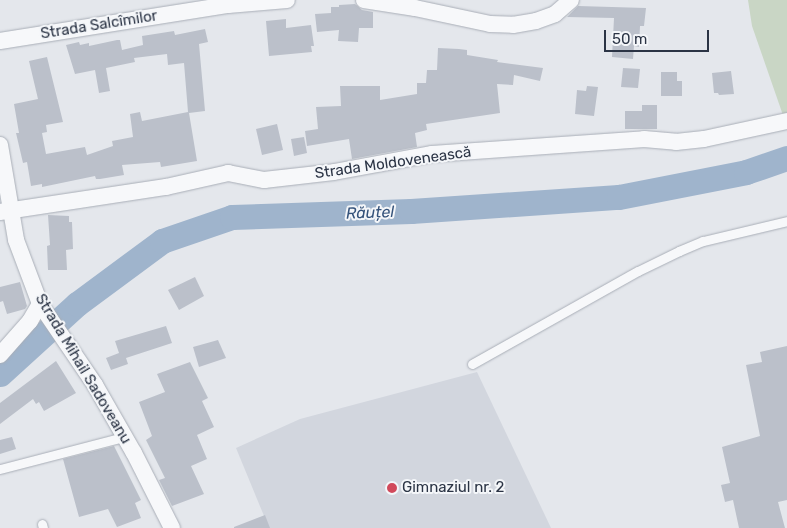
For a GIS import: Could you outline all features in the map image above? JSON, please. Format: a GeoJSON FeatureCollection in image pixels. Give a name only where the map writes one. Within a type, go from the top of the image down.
{"type":"FeatureCollection","features":[{"type":"Feature","properties":{"kind":"street","name":"Strada Salcîmilor"},"geometry":{"type":"LineString","coordinates":[[0,41],[228,5],[287,0]]}},
{"type":"Feature","properties":{"kind":"street"},"geometry":{"type":"LineString","coordinates":[[364,0],[398,4],[490,24],[513,25],[536,21],[554,14],[571,0]]}},
{"type":"Feature","properties":{"kind":"street","name":"Strada Moldovenească"},"geometry":{"type":"LineString","coordinates":[[6,211],[166,187],[228,173],[264,180],[334,172],[442,153],[644,139],[676,142],[704,139],[787,121]]}},
{"type":"Feature","properties":{"kind":"street","name":"Strada Mihail Sadoveanu"},"geometry":{"type":"LineString","coordinates":[[0,145],[6,211],[43,306],[95,385],[172,528]]}},
{"type":"Feature","properties":{"kind":"street"},"geometry":{"type":"LineString","coordinates":[[0,355],[43,306]]}},
{"type":"Feature","properties":{"kind":"lane"},"geometry":{"type":"LineString","coordinates":[[472,364],[638,270],[679,251],[703,241],[787,221]]}},
{"type":"Feature","properties":{"kind":"lane"},"geometry":{"type":"LineString","coordinates":[[0,469],[124,437]]}},
{"type":"Feature","properties":{"kind":"shaded area","name":"Gimnaziul nr. 2"},"geometry":{"type":"Polygon","coordinates":[[[477,372],[551,528],[269,528],[236,448],[300,419],[477,372]]]}},
{"type":"Feature","properties":{"kind":"green space"},"geometry":{"type":"Polygon","coordinates":[[[748,0],[787,0],[787,120],[785,121],[752,26],[748,0]]]}},
{"type":"Feature","properties":{"kind":"building"},"geometry":{"type":"Polygon","coordinates":[[[355,4],[362,10],[373,12],[373,28],[359,28],[358,42],[338,41],[339,30],[317,32],[315,14],[331,13],[331,7],[339,7],[339,5],[355,4]]]}},
{"type":"Feature","properties":{"kind":"building"},"geometry":{"type":"Polygon","coordinates":[[[578,6],[646,8],[644,26],[640,26],[639,47],[634,46],[633,59],[612,57],[614,18],[567,17],[578,6]]]}},
{"type":"Feature","properties":{"kind":"building"},"geometry":{"type":"Polygon","coordinates":[[[286,19],[286,28],[311,25],[314,46],[311,46],[312,52],[269,56],[266,21],[286,19]]]}},
{"type":"Feature","properties":{"kind":"building"},"geometry":{"type":"Polygon","coordinates":[[[205,29],[208,42],[199,44],[205,111],[189,113],[197,161],[161,167],[160,162],[122,165],[124,175],[100,179],[96,179],[95,176],[42,187],[42,184],[31,186],[27,162],[23,163],[16,133],[19,133],[14,104],[38,99],[29,61],[47,57],[63,122],[46,125],[47,132],[42,133],[46,154],[85,147],[87,155],[113,146],[112,141],[133,137],[130,114],[140,112],[142,121],[188,112],[184,63],[168,65],[167,54],[134,58],[135,62],[106,68],[110,91],[99,93],[95,70],[75,74],[66,45],[79,42],[80,45],[89,43],[89,46],[120,40],[122,50],[143,45],[142,36],[174,31],[175,35],[205,29]]]}},
{"type":"Feature","properties":{"kind":"building"},"geometry":{"type":"Polygon","coordinates":[[[438,48],[467,50],[467,55],[498,60],[497,62],[543,68],[540,81],[514,75],[513,85],[497,84],[500,113],[426,124],[427,130],[415,133],[417,147],[352,159],[349,139],[307,146],[305,131],[318,129],[316,107],[341,106],[340,86],[380,86],[380,100],[417,94],[417,83],[426,83],[427,70],[437,70],[438,48]]]}},
{"type":"Feature","properties":{"kind":"building"},"geometry":{"type":"Polygon","coordinates":[[[623,68],[640,69],[638,88],[621,87],[623,68]]]}},
{"type":"Feature","properties":{"kind":"building"},"geometry":{"type":"Polygon","coordinates":[[[731,71],[734,94],[719,95],[714,93],[712,73],[731,71]]]}},
{"type":"Feature","properties":{"kind":"building"},"geometry":{"type":"Polygon","coordinates":[[[661,72],[677,72],[677,81],[682,81],[682,96],[661,96],[661,72]]]}},
{"type":"Feature","properties":{"kind":"building"},"geometry":{"type":"Polygon","coordinates":[[[587,86],[598,87],[594,116],[575,114],[577,90],[586,91],[587,86]]]}},
{"type":"Feature","properties":{"kind":"building"},"geometry":{"type":"Polygon","coordinates":[[[642,105],[657,105],[657,129],[625,129],[625,111],[642,111],[642,105]]]}},
{"type":"Feature","properties":{"kind":"building"},"geometry":{"type":"Polygon","coordinates":[[[277,124],[283,150],[262,155],[256,129],[277,124]]]}},
{"type":"Feature","properties":{"kind":"building"},"geometry":{"type":"Polygon","coordinates":[[[304,137],[307,153],[294,156],[291,139],[304,137]]]}},
{"type":"Feature","properties":{"kind":"building"},"geometry":{"type":"Polygon","coordinates":[[[48,215],[69,216],[69,222],[72,222],[73,249],[66,250],[67,270],[48,270],[47,246],[50,245],[48,215]]]}},
{"type":"Feature","properties":{"kind":"building"},"geometry":{"type":"Polygon","coordinates":[[[195,277],[204,296],[179,310],[168,290],[195,277]]]}},
{"type":"Feature","properties":{"kind":"building"},"geometry":{"type":"Polygon","coordinates":[[[20,282],[27,306],[25,309],[7,314],[3,301],[0,302],[0,287],[20,282]]]}},
{"type":"Feature","properties":{"kind":"building"},"geometry":{"type":"Polygon","coordinates":[[[166,326],[172,343],[126,358],[128,364],[111,370],[106,358],[119,353],[115,341],[166,326]]]}},
{"type":"Feature","properties":{"kind":"building"},"geometry":{"type":"Polygon","coordinates":[[[218,340],[226,358],[199,367],[193,347],[218,340]]]}},
{"type":"Feature","properties":{"kind":"building"},"geometry":{"type":"Polygon","coordinates":[[[787,346],[787,500],[778,502],[785,528],[739,528],[733,500],[725,502],[721,485],[730,483],[722,447],[760,436],[746,365],[762,362],[760,352],[787,346]]]}},
{"type":"Feature","properties":{"kind":"building"},"geometry":{"type":"Polygon","coordinates":[[[56,361],[76,393],[44,411],[39,402],[36,404],[33,399],[0,424],[0,403],[56,361]]]}},
{"type":"Feature","properties":{"kind":"building"},"geometry":{"type":"Polygon","coordinates":[[[190,362],[208,398],[202,401],[214,427],[197,435],[207,459],[191,466],[204,494],[172,506],[159,480],[165,478],[146,440],[152,436],[139,402],[165,392],[157,374],[190,362]]]}},
{"type":"Feature","properties":{"kind":"building"},"geometry":{"type":"Polygon","coordinates":[[[12,437],[16,449],[0,454],[0,440],[12,437]]]}},
{"type":"Feature","properties":{"kind":"building"},"geometry":{"type":"Polygon","coordinates":[[[114,446],[141,500],[135,503],[141,518],[117,527],[108,509],[79,517],[63,459],[114,446]]]}},
{"type":"Feature","properties":{"kind":"building"},"geometry":{"type":"Polygon","coordinates":[[[265,515],[270,528],[234,528],[234,527],[265,515]]]}},
{"type":"Feature","properties":{"kind":"waterway","name":"Răuțel"},"geometry":{"type":"LineString","coordinates":[[0,374],[77,304],[162,241],[232,217],[411,211],[619,197],[746,172],[787,158]]}},
{"type":"Feature","properties":{"kind":"place","name":"Gimnaziul nr. 2"},"geometry":{"type":"Point","coordinates":[392,488]}}]}
